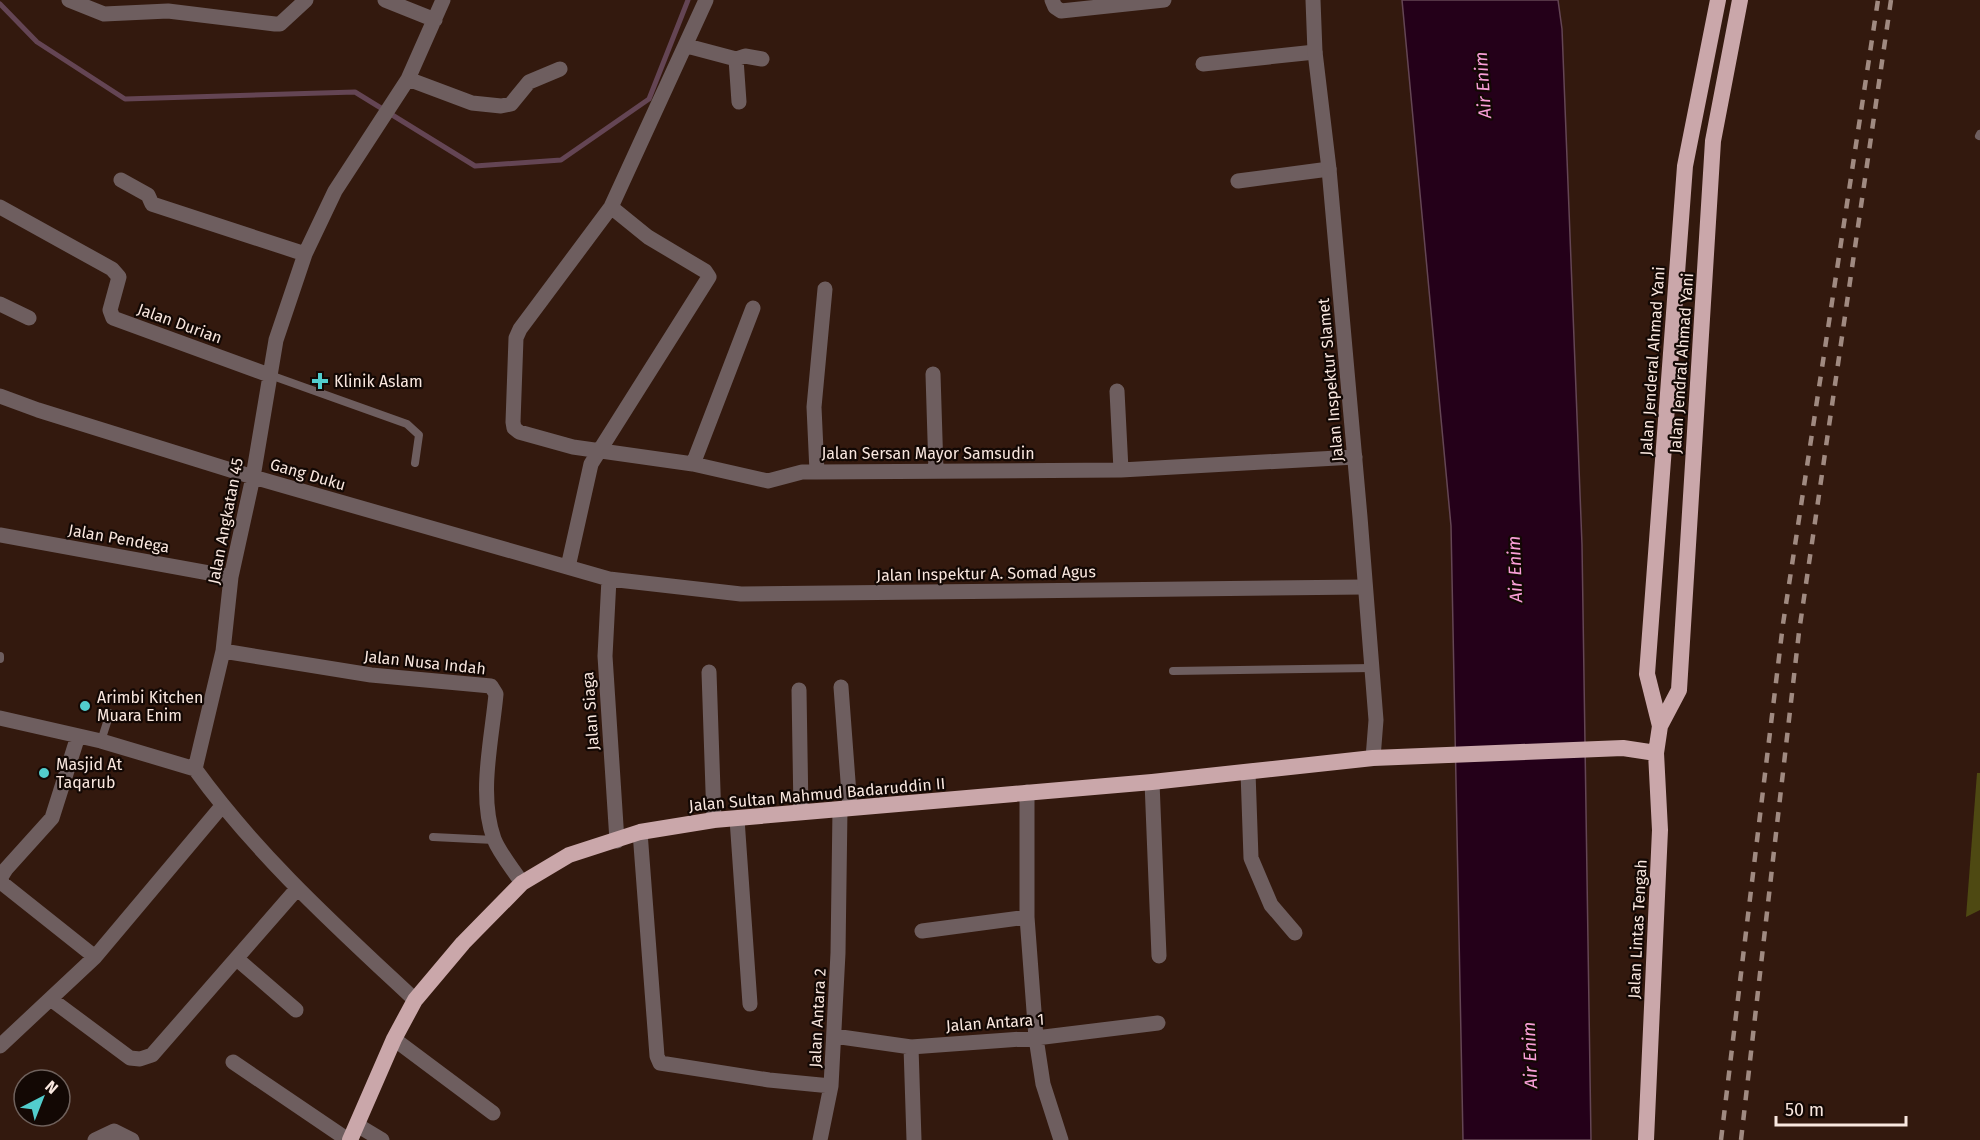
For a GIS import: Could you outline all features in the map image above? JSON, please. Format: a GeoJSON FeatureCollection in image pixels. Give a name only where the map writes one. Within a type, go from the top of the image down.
{"type":"FeatureCollection","features":[{"type":"Feature","properties":{"kind":"highway","name":"Jalan Jenderal Ahmad Yani"},"geometry":{"type":"LineString","coordinates":[[1660,726],[1647,674],[1685,166],[1718,0]]}},
{"type":"Feature","properties":{"kind":"highway","name":"Jalan Jendral Ahmad Yani"},"geometry":{"type":"LineString","coordinates":[[1660,726],[1679,690],[1713,141],[1740,0]]}},
{"type":"Feature","properties":{"kind":"highway","name":"Jalan Lintas Tengah"},"geometry":{"type":"LineString","coordinates":[[1646,1140],[1660,830],[1656,753],[1660,726]]}},
{"type":"Feature","properties":{"kind":"highway","name":"Jalan Sultan Mahmud Badaruddin II"},"geometry":{"type":"LineString","coordinates":[[352,1135],[394,1039],[415,1000],[463,944],[522,882],[569,855],[640,832],[714,820],[1152,782],[1373,758],[1623,748],[1656,753]]}},
{"type":"Feature","properties":{"kind":"street"},"geometry":{"type":"LineString","coordinates":[[69,0],[104,14],[168,11],[280,24],[306,0]]}},
{"type":"Feature","properties":{"kind":"street"},"geometry":{"type":"LineString","coordinates":[[385,0],[435,20]]}},
{"type":"Feature","properties":{"kind":"street","name":"Jalan Angkatan 45"},"geometry":{"type":"LineString","coordinates":[[195,769],[223,651],[231,577],[253,477],[276,340],[305,254],[335,191],[408,79],[443,0]]}},
{"type":"Feature","properties":{"kind":"street"},"geometry":{"type":"LineString","coordinates":[[568,567],[591,464],[709,277],[705,272],[648,237],[610,207],[687,46],[706,0]]}},
{"type":"Feature","properties":{"kind":"street"},"geometry":{"type":"LineString","coordinates":[[1052,0],[1055,7],[1061,11],[1164,0]]}},
{"type":"Feature","properties":{"kind":"street","name":"Jalan Inspektur Slamet"},"geometry":{"type":"LineString","coordinates":[[1312,0],[1315,52],[1329,169],[1355,457],[1372,668],[1376,720],[1373,758]]}},
{"type":"Feature","properties":{"kind":"street"},"geometry":{"type":"LineString","coordinates":[[687,46],[736,59],[746,56],[762,59]]}},
{"type":"Feature","properties":{"kind":"street"},"geometry":{"type":"LineString","coordinates":[[1203,64],[1315,52]]}},
{"type":"Feature","properties":{"kind":"street"},"geometry":{"type":"LineString","coordinates":[[736,59],[739,102]]}},
{"type":"Feature","properties":{"kind":"street"},"geometry":{"type":"LineString","coordinates":[[408,79],[472,103],[501,106],[511,104],[529,82],[560,69]]}},
{"type":"Feature","properties":{"kind":"street"},"geometry":{"type":"LineString","coordinates":[[1238,181],[1329,169]]}},
{"type":"Feature","properties":{"kind":"street"},"geometry":{"type":"LineString","coordinates":[[121,180],[148,195],[152,204],[305,254]]}},
{"type":"Feature","properties":{"kind":"street","name":"Jalan Durian"},"geometry":{"type":"LineString","coordinates":[[0,207],[112,268],[119,277],[110,310],[114,318],[269,375]]}},
{"type":"Feature","properties":{"kind":"street","name":"Jalan Sersan Mayor Samsudin"},"geometry":{"type":"LineString","coordinates":[[610,207],[520,329],[516,338],[513,422],[514,428],[519,432],[599,452],[693,464],[768,481],[818,471],[1121,470],[1355,457]]}},
{"type":"Feature","properties":{"kind":"street"},"geometry":{"type":"LineString","coordinates":[[818,471],[814,407],[825,289]]}},
{"type":"Feature","properties":{"kind":"street"},"geometry":{"type":"LineString","coordinates":[[0,304],[29,318]]}},
{"type":"Feature","properties":{"kind":"street"},"geometry":{"type":"LineString","coordinates":[[693,464],[753,308]]}},
{"type":"Feature","properties":{"kind":"street"},"geometry":{"type":"LineString","coordinates":[[933,374],[936,471]]}},
{"type":"Feature","properties":{"kind":"street"},"geometry":{"type":"LineString","coordinates":[[1117,391],[1121,470]]}},
{"type":"Feature","properties":{"kind":"street","name":"Gang Duku"},"geometry":{"type":"LineString","coordinates":[[0,396],[38,411],[253,477],[609,579]]}},
{"type":"Feature","properties":{"kind":"street","name":"Jalan Pendega"},"geometry":{"type":"LineString","coordinates":[[0,535],[231,577]]}},
{"type":"Feature","properties":{"kind":"street","name":"Jalan Inspektur A. Somad Agus"},"geometry":{"type":"LineString","coordinates":[[609,579],[741,594],[1364,587]]}},
{"type":"Feature","properties":{"kind":"street","name":"Jalan Siaga"},"geometry":{"type":"LineString","coordinates":[[609,579],[605,656],[617,841]]}},
{"type":"Feature","properties":{"kind":"street","name":"Jalan Nusa Indah"},"geometry":{"type":"LineString","coordinates":[[223,651],[371,675],[491,686],[496,694],[487,791],[494,840],[522,882]]}},
{"type":"Feature","properties":{"kind":"street"},"geometry":{"type":"LineString","coordinates":[[709,672],[714,820]]}},
{"type":"Feature","properties":{"kind":"street","name":"Jalan Antara 2"},"geometry":{"type":"LineString","coordinates":[[640,832],[657,1056],[664,1065],[831,1086],[845,808],[841,687]]}},
{"type":"Feature","properties":{"kind":"street"},"geometry":{"type":"LineString","coordinates":[[799,690],[801,812]]}},
{"type":"Feature","properties":{"kind":"street"},"geometry":{"type":"LineString","coordinates":[[0,718],[101,741],[195,769],[222,806],[296,890],[415,1000]]}},
{"type":"Feature","properties":{"kind":"street"},"geometry":{"type":"LineString","coordinates":[[78,736],[52,818],[6,869],[2,883],[95,957]]}},
{"type":"Feature","properties":{"kind":"street"},"geometry":{"type":"LineString","coordinates":[[1248,772],[1251,858],[1270,905],[1295,933]]}},
{"type":"Feature","properties":{"kind":"street"},"geometry":{"type":"LineString","coordinates":[[1152,782],[1159,956]]}},
{"type":"Feature","properties":{"kind":"street"},"geometry":{"type":"LineString","coordinates":[[1027,792],[1027,918],[1036,1038],[1043,1083],[1061,1140]]}},
{"type":"Feature","properties":{"kind":"street"},"geometry":{"type":"LineString","coordinates":[[0,1046],[52,1000],[95,957],[222,806]]}},
{"type":"Feature","properties":{"kind":"street"},"geometry":{"type":"LineString","coordinates":[[737,819],[750,1004]]}},
{"type":"Feature","properties":{"kind":"street"},"geometry":{"type":"LineString","coordinates":[[52,1000],[130,1058],[140,1059],[152,1055],[296,890]]}},
{"type":"Feature","properties":{"kind":"street"},"geometry":{"type":"LineString","coordinates":[[922,931],[1027,918]]}},
{"type":"Feature","properties":{"kind":"street"},"geometry":{"type":"LineString","coordinates":[[237,959],[296,1010]]}},
{"type":"Feature","properties":{"kind":"street","name":"Jalan Antara 1"},"geometry":{"type":"LineString","coordinates":[[834,1036],[911,1047],[1036,1038],[1158,1023]]}},
{"type":"Feature","properties":{"kind":"street"},"geometry":{"type":"LineString","coordinates":[[394,1039],[493,1113]]}},
{"type":"Feature","properties":{"kind":"street"},"geometry":{"type":"LineString","coordinates":[[911,1047],[914,1140]]}},
{"type":"Feature","properties":{"kind":"street"},"geometry":{"type":"LineString","coordinates":[[233,1062],[352,1135],[382,1140]]}},
{"type":"Feature","properties":{"kind":"street"},"geometry":{"type":"LineString","coordinates":[[820,1140],[831,1086]]}},
{"type":"Feature","properties":{"kind":"street"},"geometry":{"type":"LineString","coordinates":[[95,1140],[114,1131],[132,1140]]}},
{"type":"Feature","properties":{"kind":"lane"},"geometry":{"type":"LineString","coordinates":[[269,375],[407,424],[419,435],[415,463]]}},
{"type":"Feature","properties":{"kind":"lane"},"geometry":{"type":"LineString","coordinates":[[1173,671],[1372,668]]}},
{"type":"Feature","properties":{"kind":"lane"},"geometry":{"type":"LineString","coordinates":[[101,741],[110,713]]}},
{"type":"Feature","properties":{"kind":"lane"},"geometry":{"type":"LineString","coordinates":[[433,837],[494,840]]}},
{"type":"Feature","properties":{"kind":"shaded area"},"geometry":{"type":"Polygon","coordinates":[[[1977,773],[1980,773],[1980,910],[1966,917],[1977,773]]]}},
{"type":"Feature","properties":{"kind":"water","name":"Air Enim"},"geometry":{"type":"Polygon","coordinates":[[[1402,0],[1558,0],[1562,29],[1582,545],[1591,1140],[1463,1140],[1451,526],[1402,0]]]}},
{"type":"Feature","properties":{"kind":"waterway"},"geometry":{"type":"LineString","coordinates":[[0,4],[37,42],[125,99],[355,92],[475,166],[561,160],[649,99],[688,0]]}},
{"type":"Feature","properties":{"kind":"railway"},"geometry":{"type":"LineString","coordinates":[[1721,1140],[1783,624],[1878,0]]}},
{"type":"Feature","properties":{"kind":"railway"},"geometry":{"type":"LineString","coordinates":[[1741,1140],[1799,632],[1891,0]]}},
{"type":"Feature","properties":{"kind":"place","name":"Klinik Aslam"},"geometry":{"type":"Point","coordinates":[320,381]}},
{"type":"Feature","properties":{"kind":"place","name":"Arimbi Kitchen Muara Enim"},"geometry":{"type":"Point","coordinates":[85,706]}},
{"type":"Feature","properties":{"kind":"place","name":"Masjid At Taqarub"},"geometry":{"type":"Point","coordinates":[44,773]}}]}
